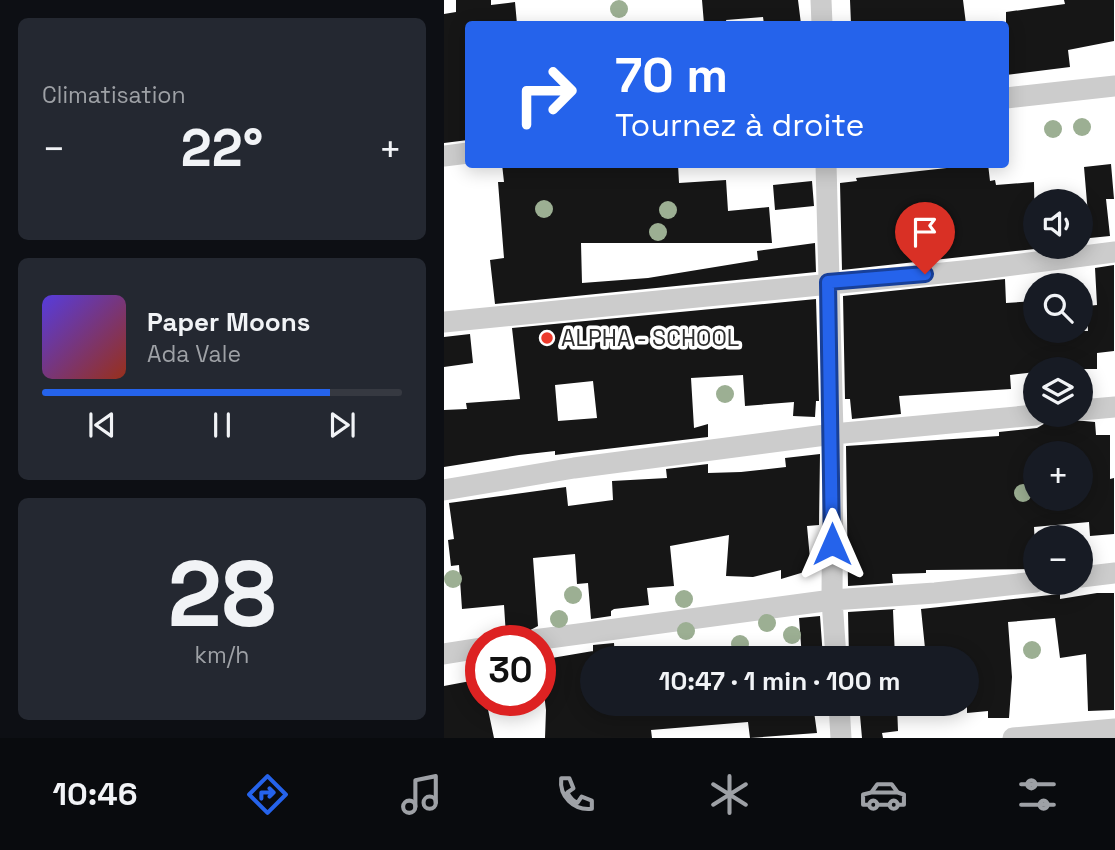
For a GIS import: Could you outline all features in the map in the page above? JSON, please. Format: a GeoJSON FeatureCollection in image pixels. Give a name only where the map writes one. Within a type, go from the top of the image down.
{"type":"FeatureCollection","features":[{"type":"Feature","properties":{"kind":"street"},"geometry":{"type":"LineString","coordinates":[[821,0],[822,21]]}},
{"type":"Feature","properties":{"kind":"street"},"geometry":{"type":"LineString","coordinates":[[1009,98],[1114,86]]}},
{"type":"Feature","properties":{"kind":"street"},"geometry":{"type":"LineString","coordinates":[[444,156],[465,153]]}},
{"type":"Feature","properties":{"kind":"street"},"geometry":{"type":"LineString","coordinates":[[826,168],[833,434],[832,600],[835,646]]}},
{"type":"Feature","properties":{"kind":"street"},"geometry":{"type":"LineString","coordinates":[[444,322],[828,282],[973,270],[1114,252]]}},
{"type":"Feature","properties":{"kind":"street"},"geometry":{"type":"LineString","coordinates":[[1093,409],[1114,407]]}},
{"type":"Feature","properties":{"kind":"street"},"geometry":{"type":"LineString","coordinates":[[444,491],[574,468],[833,434],[1023,416]]}},
{"type":"Feature","properties":{"kind":"street"},"geometry":{"type":"LineString","coordinates":[[1093,576],[1114,573]]}},
{"type":"Feature","properties":{"kind":"street"},"geometry":{"type":"LineString","coordinates":[[556,637],[832,600],[1023,583]]}},
{"type":"Feature","properties":{"kind":"street"},"geometry":{"type":"LineString","coordinates":[[444,654],[465,651]]}},
{"type":"Feature","properties":{"kind":"street"},"geometry":{"type":"LineString","coordinates":[[840,716],[841,738]]}},
{"type":"Feature","properties":{"kind":"street"},"geometry":{"type":"LineString","coordinates":[[1013,738],[1114,729]]}},
{"type":"Feature","properties":{"kind":"building"},"geometry":{"type":"Polygon","coordinates":[[[456,0],[491,0],[491,5],[515,2],[517,21],[465,21],[465,140],[444,143],[444,14],[456,12],[456,0]]]}},
{"type":"Feature","properties":{"kind":"building"},"geometry":{"type":"Polygon","coordinates":[[[702,0],[798,0],[801,21],[764,21],[763,17],[704,21],[702,0]]]}},
{"type":"Feature","properties":{"kind":"building"},"geometry":{"type":"Polygon","coordinates":[[[850,0],[963,0],[966,21],[851,21],[850,0]]]}},
{"type":"Feature","properties":{"kind":"building"},"geometry":{"type":"Polygon","coordinates":[[[1064,0],[1114,0],[1114,41],[1068,50],[1070,67],[1009,75],[1009,21],[1006,21],[1006,12],[1065,4],[1064,0]]]}},
{"type":"Feature","properties":{"kind":"building"},"geometry":{"type":"Polygon","coordinates":[[[1111,164],[1114,199],[1106,199],[1110,236],[1093,238],[1093,189],[1086,189],[1084,167],[1111,164]]]}},
{"type":"Feature","properties":{"kind":"building"},"geometry":{"type":"Polygon","coordinates":[[[502,168],[678,168],[679,183],[726,180],[728,211],[769,207],[772,243],[581,243],[582,283],[648,278],[758,260],[757,251],[815,243],[816,272],[495,304],[490,260],[504,258],[498,182],[504,182],[502,168]]]}},
{"type":"Feature","properties":{"kind":"building"},"geometry":{"type":"Polygon","coordinates":[[[947,168],[988,168],[990,181],[995,180],[996,185],[1034,182],[1034,189],[1023,189],[1023,250],[842,270],[840,183],[857,181],[856,178],[947,168]]]}},
{"type":"Feature","properties":{"kind":"building"},"geometry":{"type":"Polygon","coordinates":[[[812,181],[814,206],[775,210],[773,185],[812,181]]]}},
{"type":"Feature","properties":{"kind":"building"},"geometry":{"type":"Polygon","coordinates":[[[1114,265],[1114,351],[1097,353],[1097,369],[1093,369],[1093,357],[1023,357],[1023,374],[1010,375],[1011,389],[899,396],[901,414],[852,419],[850,399],[845,399],[843,296],[1005,279],[1006,303],[1023,302],[1023,343],[1093,343],[1093,305],[1097,305],[1095,268],[1114,265]]]}},
{"type":"Feature","properties":{"kind":"building"},"geometry":{"type":"Polygon","coordinates":[[[816,299],[819,401],[816,401],[815,417],[793,416],[794,402],[745,406],[743,375],[691,378],[694,428],[708,424],[708,437],[555,455],[555,451],[519,455],[444,467],[444,410],[467,409],[466,403],[520,399],[512,328],[816,299]],[[593,381],[555,385],[558,421],[597,418],[593,381]]]}},
{"type":"Feature","properties":{"kind":"building"},"geometry":{"type":"Polygon","coordinates":[[[470,334],[473,363],[444,367],[444,337],[470,334]]]}},
{"type":"Feature","properties":{"kind":"building"},"geometry":{"type":"Polygon","coordinates":[[[1095,422],[1096,435],[1110,435],[1110,479],[1114,478],[1114,534],[1093,536],[1093,525],[1089,525],[1089,522],[1023,525],[1023,569],[926,570],[926,573],[892,574],[893,583],[848,586],[846,446],[999,436],[999,432],[1093,427],[1095,422]]]}},
{"type":"Feature","properties":{"kind":"building"},"geometry":{"type":"Polygon","coordinates":[[[820,454],[819,525],[807,526],[811,570],[781,579],[781,570],[753,577],[726,576],[729,535],[670,546],[674,586],[647,588],[649,605],[614,609],[611,616],[591,619],[588,583],[577,584],[575,554],[533,558],[538,625],[505,625],[504,605],[462,609],[459,565],[451,566],[448,540],[454,539],[449,503],[566,487],[568,506],[613,500],[612,481],[667,478],[666,469],[708,464],[708,473],[786,467],[785,458],[820,454]]]}},
{"type":"Feature","properties":{"kind":"building"},"geometry":{"type":"Polygon","coordinates":[[[1114,593],[1114,710],[1088,711],[1086,654],[1060,658],[1055,618],[1008,622],[1012,677],[1009,718],[988,718],[988,711],[979,712],[979,646],[925,646],[921,609],[1051,595],[1060,595],[1060,599],[1114,593]]]}},
{"type":"Feature","properties":{"kind":"building"},"geometry":{"type":"Polygon","coordinates":[[[896,609],[893,610],[894,646],[849,646],[848,612],[896,609]]]}},
{"type":"Feature","properties":{"kind":"building"},"geometry":{"type":"Polygon","coordinates":[[[820,616],[822,646],[801,646],[799,618],[820,616]]]}},
{"type":"Feature","properties":{"kind":"building"},"geometry":{"type":"Polygon","coordinates":[[[614,643],[614,646],[593,646],[614,643]]]}},
{"type":"Feature","properties":{"kind":"building"},"geometry":{"type":"Polygon","coordinates":[[[580,653],[580,716],[815,716],[817,733],[750,738],[748,722],[651,730],[652,738],[545,738],[546,716],[556,716],[556,657],[580,653]]]}},
{"type":"Feature","properties":{"kind":"building"},"geometry":{"type":"Polygon","coordinates":[[[465,682],[465,716],[489,716],[494,738],[444,738],[444,686],[465,682]]]}},
{"type":"Feature","properties":{"kind":"building"},"geometry":{"type":"Polygon","coordinates":[[[860,716],[897,716],[898,731],[882,733],[883,738],[862,738],[860,716]]]}},
{"type":"Feature","properties":{"kind":"place","name":"ALPHA - SCHOOL"},"geometry":{"type":"Point","coordinates":[547,338]}},
{"type":"Feature","properties":{"kind":"route"},"geometry":{"type":"LineString","coordinates":[[832,544],[833,434],[828,282],[925,274]]}}]}
